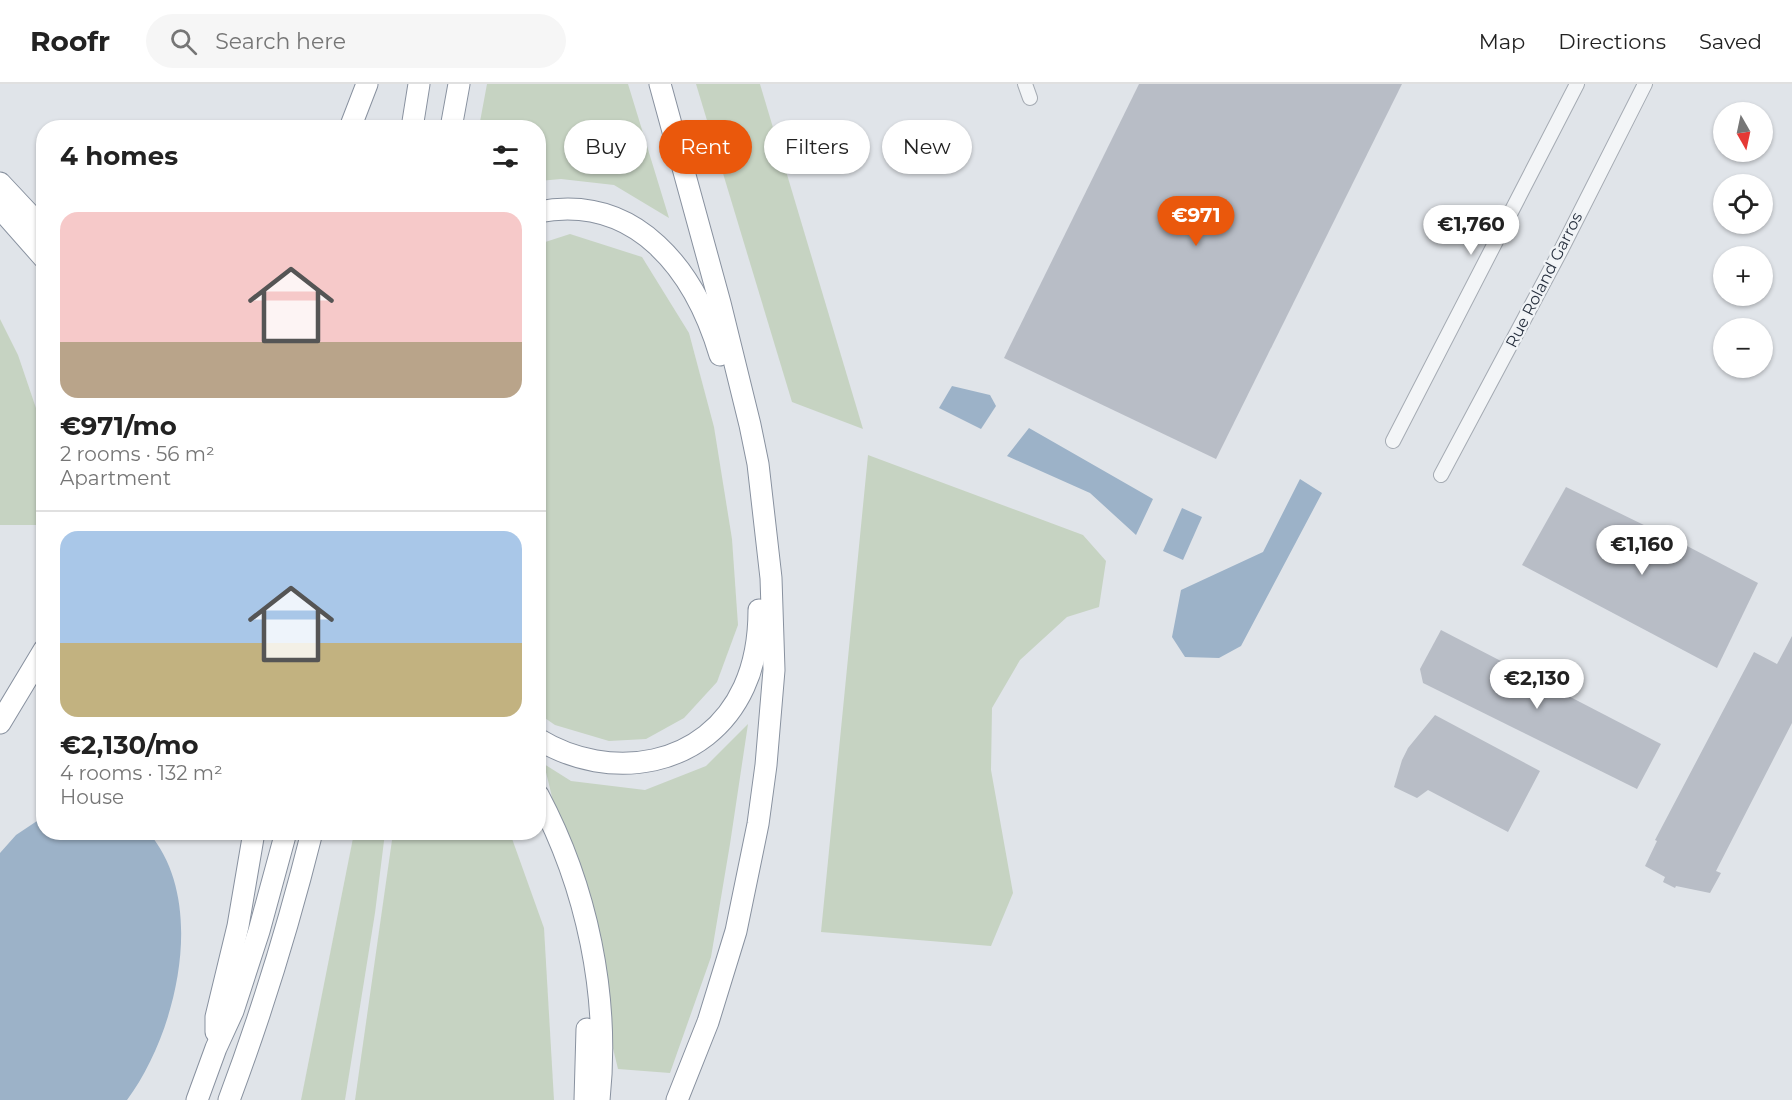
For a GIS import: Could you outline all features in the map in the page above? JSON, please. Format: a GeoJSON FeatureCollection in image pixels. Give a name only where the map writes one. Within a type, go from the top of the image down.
{"type":"FeatureCollection","features":[{"type":"Feature","properties":{"kind":"highway"},"geometry":{"type":"LineString","coordinates":[[353,120],[367,84]]}},
{"type":"Feature","properties":{"kind":"highway"},"geometry":{"type":"LineString","coordinates":[[413,120],[419,84]]}},
{"type":"Feature","properties":{"kind":"highway"},"geometry":{"type":"LineString","coordinates":[[452,120],[459,84]]}},
{"type":"Feature","properties":{"kind":"highway"},"geometry":{"type":"LineString","coordinates":[[660,84],[720,303],[758,464],[770,569],[774,670],[766,765],[758,824],[736,931],[708,1022],[677,1100]]}},
{"type":"Feature","properties":{"kind":"highway"},"geometry":{"type":"LineString","coordinates":[[0,183],[36,221]]}},
{"type":"Feature","properties":{"kind":"highway"},"geometry":{"type":"LineString","coordinates":[[0,208],[36,247]]}},
{"type":"Feature","properties":{"kind":"highway"},"geometry":{"type":"LineString","coordinates":[[546,211],[574,208],[596,211],[640,230],[675,264],[698,296],[715,336],[724,367],[743,455],[753,514],[759,601],[759,633],[753,664],[744,688],[732,708],[716,726],[694,743],[676,753],[650,761],[606,764],[559,751],[546,744]]}},
{"type":"Feature","properties":{"kind":"highway"},"geometry":{"type":"LineString","coordinates":[[0,723],[36,663]]}},
{"type":"Feature","properties":{"kind":"highway"},"geometry":{"type":"LineString","coordinates":[[546,811],[559,838],[572,875],[592,948],[601,1020],[602,1059],[599,1100]]}},
{"type":"Feature","properties":{"kind":"highway"},"geometry":{"type":"LineString","coordinates":[[216,1048],[216,1017],[238,926],[253,840]]}},
{"type":"Feature","properties":{"kind":"highway"},"geometry":{"type":"LineString","coordinates":[[197,1100],[237,1000],[284,840]]}},
{"type":"Feature","properties":{"kind":"highway"},"geometry":{"type":"LineString","coordinates":[[229,1100],[256,1026],[289,921],[310,840]]}},
{"type":"Feature","properties":{"kind":"highway"},"geometry":{"type":"LineString","coordinates":[[543,840],[563,890],[578,952],[587,1014],[588,1053],[585,1100]]}},
{"type":"Feature","properties":{"kind":"street"},"geometry":{"type":"LineString","coordinates":[[1025,84],[1030,98]]}},
{"type":"Feature","properties":{"kind":"street"},"geometry":{"type":"LineString","coordinates":[[1393,441],[1577,84]]}},
{"type":"Feature","properties":{"kind":"street","name":"Rue Roland Garros"},"geometry":{"type":"LineString","coordinates":[[1441,475],[1561,250],[1645,84]]}},
{"type":"Feature","properties":{"kind":"green space"},"geometry":{"type":"Polygon","coordinates":[[[487,84],[628,84],[639,120],[564,120],[564,174],[647,174],[647,146],[669,218],[614,185],[561,179],[546,180],[546,120],[480,120],[487,84]]]}},
{"type":"Feature","properties":{"kind":"green space"},"geometry":{"type":"Polygon","coordinates":[[[696,84],[760,84],[771,120],[764,120],[764,174],[787,174],[863,429],[792,402],[723,174],[752,174],[752,120],[707,120],[696,84]]]}},
{"type":"Feature","properties":{"kind":"green space"},"geometry":{"type":"Polygon","coordinates":[[[570,234],[642,257],[689,333],[714,427],[732,539],[738,625],[717,682],[684,718],[646,739],[609,741],[555,725],[546,719],[546,242],[570,234]]]}},
{"type":"Feature","properties":{"kind":"green space"},"geometry":{"type":"Polygon","coordinates":[[[0,319],[18,355],[36,408],[36,525],[0,525],[0,319]]]}},
{"type":"Feature","properties":{"kind":"green space"},"geometry":{"type":"Polygon","coordinates":[[[868,455],[1083,535],[1106,561],[1099,607],[1067,617],[1020,660],[992,708],[991,770],[1013,893],[991,946],[821,932],[868,455]]]}},
{"type":"Feature","properties":{"kind":"green space"},"geometry":{"type":"Polygon","coordinates":[[[748,724],[711,957],[670,1073],[618,1069],[546,765],[571,781],[645,790],[706,766],[748,724]]]}},
{"type":"Feature","properties":{"kind":"green space"},"geometry":{"type":"Polygon","coordinates":[[[353,840],[384,840],[375,913],[345,1100],[301,1100],[353,840]]]}},
{"type":"Feature","properties":{"kind":"green space"},"geometry":{"type":"Polygon","coordinates":[[[392,840],[513,840],[544,928],[554,1100],[355,1100],[392,840]]]}},
{"type":"Feature","properties":{"kind":"water"},"geometry":{"type":"Polygon","coordinates":[[[952,386],[990,395],[996,406],[981,429],[939,408],[952,386]]]}},
{"type":"Feature","properties":{"kind":"water"},"geometry":{"type":"Polygon","coordinates":[[[1029,428],[1153,499],[1136,535],[1090,493],[1007,456],[1029,428]]]}},
{"type":"Feature","properties":{"kind":"water"},"geometry":{"type":"Polygon","coordinates":[[[1300,479],[1322,493],[1241,646],[1219,658],[1185,657],[1172,637],[1181,590],[1263,552],[1300,479]]]}},
{"type":"Feature","properties":{"kind":"water"},"geometry":{"type":"Polygon","coordinates":[[[1182,508],[1202,517],[1183,560],[1163,551],[1182,508]]]}},
{"type":"Feature","properties":{"kind":"water"},"geometry":{"type":"Polygon","coordinates":[[[36,822],[36,840],[153,840],[167,862],[177,894],[181,930],[179,967],[160,1040],[145,1072],[127,1100],[0,1100],[0,853],[16,835],[36,822]]]}},
{"type":"Feature","properties":{"kind":"building"},"geometry":{"type":"Polygon","coordinates":[[[1139,84],[1402,84],[1216,459],[1004,358],[1139,84]]]}},
{"type":"Feature","properties":{"kind":"building"},"geometry":{"type":"Polygon","coordinates":[[[1566,487],[1758,583],[1717,668],[1522,565],[1566,487]]]}},
{"type":"Feature","properties":{"kind":"building"},"geometry":{"type":"Polygon","coordinates":[[[1441,630],[1661,744],[1637,789],[1423,683],[1420,669],[1441,630]]]}},
{"type":"Feature","properties":{"kind":"building"},"geometry":{"type":"Polygon","coordinates":[[[1792,636],[1792,723],[1716,871],[1721,873],[1710,893],[1676,886],[1675,888],[1663,882],[1665,877],[1645,866],[1657,841],[1655,840],[1754,652],[1777,664],[1792,636]]]}},
{"type":"Feature","properties":{"kind":"building"},"geometry":{"type":"Polygon","coordinates":[[[1435,715],[1540,771],[1508,832],[1428,790],[1417,798],[1394,787],[1408,748],[1435,715]]]}}]}
